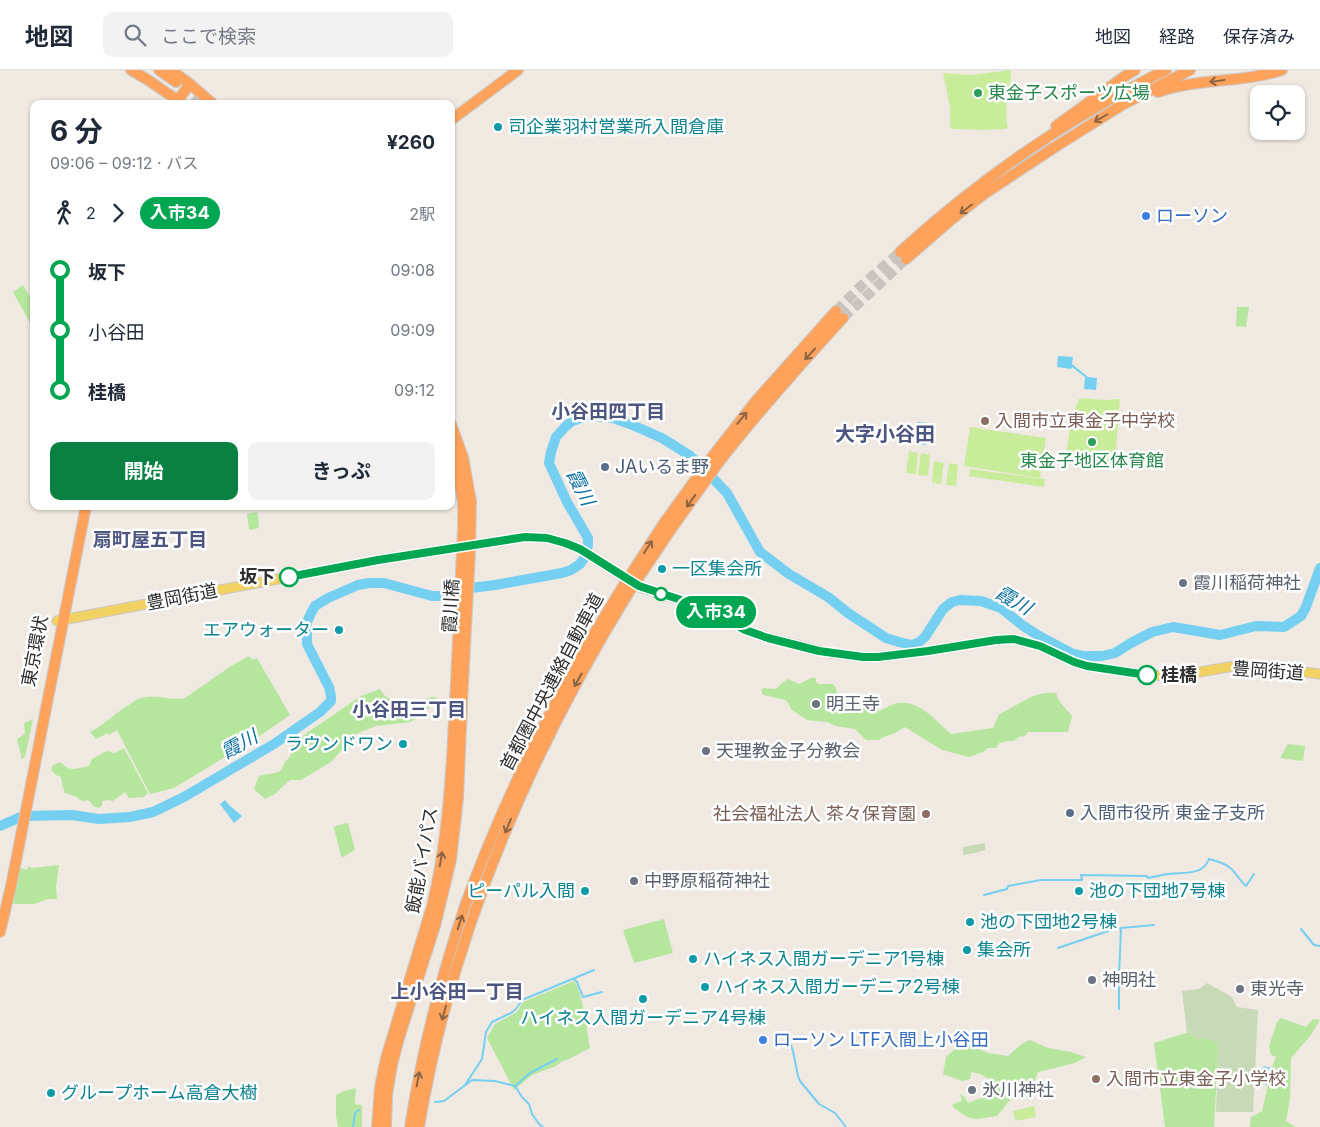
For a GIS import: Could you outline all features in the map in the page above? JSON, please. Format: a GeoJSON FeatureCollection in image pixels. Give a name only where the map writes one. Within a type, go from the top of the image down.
{"type":"FeatureCollection","features":[{"type":"Feature","properties":{"kind":"highway"},"geometry":{"type":"LineString","coordinates":[[131,70],[202,100]]}},
{"type":"Feature","properties":{"kind":"highway"},"geometry":{"type":"LineString","coordinates":[[145,70],[182,93]]}},
{"type":"Feature","properties":{"kind":"highway"},"geometry":{"type":"LineString","coordinates":[[159,70],[182,93]]}},
{"type":"Feature","properties":{"kind":"highway"},"geometry":{"type":"LineString","coordinates":[[171,70],[182,93]]}},
{"type":"Feature","properties":{"kind":"highway"},"geometry":{"type":"LineString","coordinates":[[455,109],[507,70]]}},
{"type":"Feature","properties":{"kind":"highway"},"geometry":{"type":"LineString","coordinates":[[455,117],[518,70]]}},
{"type":"Feature","properties":{"kind":"highway"},"geometry":{"type":"LineString","coordinates":[[1135,70],[1076,111],[939,217],[903,255],[952,220],[984,194],[1082,129],[1122,105],[1190,70]]}},
{"type":"Feature","properties":{"kind":"highway"},"geometry":{"type":"LineString","coordinates":[[978,186],[1050,136],[1166,70]]}},
{"type":"Feature","properties":{"kind":"highway"},"geometry":{"type":"LineString","coordinates":[[1122,105],[1166,89],[1262,75],[1282,70]]}},
{"type":"Feature","properties":{"kind":"highway","name":"首都圏中央連絡自動車道"},"geometry":{"type":"LineString","coordinates":[[410,1127],[433,1015],[466,904],[486,851],[554,707],[604,616],[682,514],[716,459],[762,408],[840,315]]}},
{"type":"Feature","properties":{"kind":"highway"},"geometry":{"type":"LineString","coordinates":[[455,435],[463,457],[467,502]]}},
{"type":"Feature","properties":{"kind":"highway"},"geometry":{"type":"LineString","coordinates":[[455,461],[467,502]]}},
{"type":"Feature","properties":{"kind":"highway","name":"霞川橋"},"geometry":{"type":"LineString","coordinates":[[460,683],[470,553],[467,502]]}},
{"type":"Feature","properties":{"kind":"highway","name":"東京環状"},"geometry":{"type":"LineString","coordinates":[[61,620],[79,510]]}},
{"type":"Feature","properties":{"kind":"highway","name":"東京環状"},"geometry":{"type":"LineString","coordinates":[[19,830],[85,510]]}},
{"type":"Feature","properties":{"kind":"highway","name":"首都圏中央連絡自動車道"},"geometry":{"type":"LineString","coordinates":[[420,1127],[431,1070],[446,1009],[476,908],[528,779],[625,590]]}},
{"type":"Feature","properties":{"kind":"highway","name":"飯能バイパス"},"geometry":{"type":"LineString","coordinates":[[377,1127],[380,1088],[386,1058],[437,887],[445,832],[460,683]]}},
{"type":"Feature","properties":{"kind":"highway","name":"飯能バイパス"},"geometry":{"type":"LineString","coordinates":[[386,1127],[387,1095],[392,1066],[399,1038],[435,926],[451,860],[458,798],[460,683]]}},
{"type":"Feature","properties":{"kind":"highway"},"geometry":{"type":"LineString","coordinates":[[0,910],[19,830]]}},
{"type":"Feature","properties":{"kind":"highway"},"geometry":{"type":"LineString","coordinates":[[0,932],[11,886],[19,830]]}},
{"type":"Feature","properties":{"kind":"main road","name":"豊岡街道"},"geometry":{"type":"LineString","coordinates":[[61,620],[378,560],[525,537],[547,538],[565,543],[580,549],[639,586],[711,610],[745,630],[768,638],[829,653],[878,657],[1014,639],[1040,646],[1087,666],[1148,675],[1189,674],[1241,666],[1266,667],[1320,674]]}},
{"type":"Feature","properties":{"kind":"green space","name":"東金子スポーツ広場"},"geometry":{"type":"Polygon","coordinates":[[[1011,70],[1006,112],[1008,127],[1006,129],[953,129],[950,127],[950,107],[943,73],[971,75],[1011,70]]]}},
{"type":"Feature","properties":{"kind":"green space"},"geometry":{"type":"Polygon","coordinates":[[[23,285],[30,296],[30,323],[13,292],[23,285]]]}},
{"type":"Feature","properties":{"kind":"green space"},"geometry":{"type":"Polygon","coordinates":[[[1237,307],[1249,307],[1246,327],[1236,326],[1237,307]]]}},
{"type":"Feature","properties":{"kind":"green space","name":"東金子地区体育館"},"geometry":{"type":"Polygon","coordinates":[[[1081,398],[1120,399],[1115,463],[1083,459],[1081,464],[1065,464],[1071,418],[1081,398]]]}},
{"type":"Feature","properties":{"kind":"green space"},"geometry":{"type":"Polygon","coordinates":[[[970,427],[1046,438],[1040,478],[964,466],[970,427]]]}},
{"type":"Feature","properties":{"kind":"green space"},"geometry":{"type":"Polygon","coordinates":[[[909,451],[918,453],[916,474],[906,473],[909,451]]]}},
{"type":"Feature","properties":{"kind":"green space"},"geometry":{"type":"Polygon","coordinates":[[[921,453],[930,455],[928,476],[918,475],[921,453]]]}},
{"type":"Feature","properties":{"kind":"green space"},"geometry":{"type":"Polygon","coordinates":[[[934,461],[944,463],[941,484],[932,483],[934,461]]]}},
{"type":"Feature","properties":{"kind":"green space"},"geometry":{"type":"Polygon","coordinates":[[[949,463],[958,465],[956,486],[946,485],[949,463]]]}},
{"type":"Feature","properties":{"kind":"green space"},"geometry":{"type":"Polygon","coordinates":[[[970,469],[1045,479],[1044,487],[969,476],[970,469]]]}},
{"type":"Feature","properties":{"kind":"green space"},"geometry":{"type":"Polygon","coordinates":[[[258,513],[259,526],[249,530],[247,514],[258,513]]]}},
{"type":"Feature","properties":{"kind":"green space"},"geometry":{"type":"Polygon","coordinates":[[[249,656],[252,660],[257,658],[290,715],[258,737],[174,788],[150,794],[117,730],[96,739],[90,732],[139,698],[185,698],[231,666],[249,656]]]}},
{"type":"Feature","properties":{"kind":"green space"},"geometry":{"type":"Polygon","coordinates":[[[811,678],[816,678],[818,684],[833,684],[836,688],[837,696],[855,700],[880,711],[898,703],[913,705],[927,712],[951,734],[993,728],[999,714],[1026,699],[1040,694],[1056,693],[1059,701],[1072,716],[1068,732],[1028,732],[1025,736],[1019,737],[1014,741],[999,743],[996,748],[988,748],[969,757],[942,750],[905,727],[878,740],[866,740],[855,729],[836,726],[827,722],[807,720],[792,710],[786,700],[763,695],[761,691],[763,688],[776,689],[788,679],[799,684],[811,678]]]}},
{"type":"Feature","properties":{"kind":"green space"},"geometry":{"type":"Polygon","coordinates":[[[380,689],[385,696],[392,700],[418,701],[433,697],[437,698],[425,712],[411,722],[376,726],[356,734],[331,762],[301,780],[290,780],[275,794],[265,799],[254,789],[259,776],[275,773],[282,769],[290,757],[292,743],[361,696],[380,689]]]}},
{"type":"Feature","properties":{"kind":"green space"},"geometry":{"type":"Polygon","coordinates":[[[33,719],[25,757],[22,759],[17,739],[25,734],[24,723],[33,719]]]}},
{"type":"Feature","properties":{"kind":"green space"},"geometry":{"type":"Polygon","coordinates":[[[1288,744],[1305,746],[1303,761],[1280,758],[1288,744]]]}},
{"type":"Feature","properties":{"kind":"green space"},"geometry":{"type":"Polygon","coordinates":[[[124,748],[148,793],[144,797],[129,798],[125,792],[113,801],[102,801],[102,806],[98,808],[93,806],[90,801],[80,800],[65,793],[61,777],[51,770],[53,765],[61,762],[70,769],[89,766],[92,759],[107,751],[115,753],[124,748]]]}},
{"type":"Feature","properties":{"kind":"green space"},"geometry":{"type":"Polygon","coordinates":[[[348,823],[355,850],[343,857],[341,856],[334,828],[335,826],[348,823]]]}},
{"type":"Feature","properties":{"kind":"green space"},"geometry":{"type":"Polygon","coordinates":[[[985,843],[985,850],[963,855],[963,847],[985,843]]]}},
{"type":"Feature","properties":{"kind":"green space"},"geometry":{"type":"Polygon","coordinates":[[[59,865],[56,887],[57,899],[48,899],[34,904],[13,904],[20,868],[27,870],[28,866],[32,868],[59,865]]]}},
{"type":"Feature","properties":{"kind":"green space"},"geometry":{"type":"Polygon","coordinates":[[[664,919],[673,953],[634,963],[623,930],[664,919]]]}},
{"type":"Feature","properties":{"kind":"green space"},"geometry":{"type":"Polygon","coordinates":[[[574,981],[580,994],[590,1048],[556,1066],[532,1075],[514,1090],[487,1038],[495,1024],[517,1012],[523,1002],[574,981]]]}},
{"type":"Feature","properties":{"kind":"green space"},"geometry":{"type":"Polygon","coordinates":[[[1207,983],[1232,997],[1237,1007],[1258,1010],[1253,1112],[1216,1112],[1217,1043],[1208,1039],[1199,1040],[1187,1033],[1182,991],[1199,989],[1207,983]]]}},
{"type":"Feature","properties":{"kind":"green space"},"geometry":{"type":"Polygon","coordinates":[[[1281,1018],[1306,1027],[1313,1019],[1320,1020],[1311,1035],[1291,1058],[1290,1098],[1286,1121],[1296,1127],[1250,1127],[1251,1117],[1262,1111],[1276,1057],[1271,1055],[1269,1046],[1277,1022],[1281,1018]]]}},
{"type":"Feature","properties":{"kind":"green space"},"geometry":{"type":"Polygon","coordinates":[[[1202,1032],[1219,1038],[1214,1127],[1165,1127],[1154,1043],[1186,1033],[1202,1032]]]}},
{"type":"Feature","properties":{"kind":"green space"},"geometry":{"type":"Polygon","coordinates":[[[1030,1040],[1048,1048],[1086,1057],[1075,1063],[1038,1072],[1031,1092],[1025,1088],[1009,1093],[1010,1100],[997,1116],[983,1118],[968,1117],[952,1106],[962,1101],[960,1094],[965,1097],[968,1103],[986,1096],[988,1091],[994,1089],[993,1081],[980,1074],[971,1072],[970,1079],[962,1081],[943,1074],[946,1057],[954,1050],[955,1042],[961,1041],[988,1053],[1008,1056],[1023,1043],[1030,1040]]]}},
{"type":"Feature","properties":{"kind":"green space"},"geometry":{"type":"Polygon","coordinates":[[[356,1088],[355,1104],[362,1105],[362,1127],[338,1127],[336,1095],[356,1088]]]}},
{"type":"Feature","properties":{"kind":"green space"},"geometry":{"type":"Polygon","coordinates":[[[1034,1106],[1036,1117],[1015,1121],[1013,1111],[1034,1106]]]}},
{"type":"Feature","properties":{"kind":"water"},"geometry":{"type":"Polygon","coordinates":[[[1058,356],[1073,357],[1072,364],[1088,377],[1097,378],[1096,390],[1084,389],[1085,377],[1072,367],[1071,369],[1057,367],[1058,356]]]}},
{"type":"Feature","properties":{"kind":"water"},"geometry":{"type":"Polygon","coordinates":[[[917,422],[929,423],[926,445],[914,443],[917,422]]]}},
{"type":"Feature","properties":{"kind":"water"},"geometry":{"type":"Polygon","coordinates":[[[225,800],[242,816],[234,823],[220,804],[225,800]]]}},
{"type":"Feature","properties":{"kind":"water"},"geometry":{"type":"Polygon","coordinates":[[[1264,1066],[1272,1068],[1267,1085],[1259,1080],[1264,1066]]]}},
{"type":"Feature","properties":{"kind":"waterway","name":"霞川"},"geometry":{"type":"LineString","coordinates":[[0,826],[23,816],[72,815],[99,819],[130,817],[153,812],[184,797],[274,744],[320,712],[331,701],[329,687],[307,644],[307,622],[311,613],[315,606],[328,598],[358,585],[369,583],[384,583],[432,596],[445,596],[463,589],[562,573],[580,564],[585,557],[588,538],[567,502],[549,463],[556,437],[572,421],[584,417],[613,418],[630,424],[662,438],[689,455],[727,493],[760,552],[789,574],[828,597],[848,613],[886,638],[912,645],[925,637],[943,609],[952,602],[960,600],[981,601],[1001,608],[1039,636],[1071,653],[1083,656],[1102,656],[1115,653],[1152,632],[1173,627],[1220,635],[1256,626],[1284,627],[1301,616],[1320,568]]}},
{"type":"Feature","properties":{"kind":"waterway"},"geometry":{"type":"LineString","coordinates":[[984,895],[1007,889],[1008,886],[1041,880],[1082,880],[1081,875],[1147,876],[1148,878],[1192,872],[1202,868],[1209,859],[1229,867],[1246,886],[1254,874]]}},
{"type":"Feature","properties":{"kind":"waterway"},"geometry":{"type":"LineString","coordinates":[[1058,948],[1111,930],[1154,925]]}},
{"type":"Feature","properties":{"kind":"waterway"},"geometry":{"type":"LineString","coordinates":[[1119,1009],[1121,928]]}},
{"type":"Feature","properties":{"kind":"waterway"},"geometry":{"type":"LineString","coordinates":[[1301,929],[1314,945],[1320,946]]}},
{"type":"Feature","properties":{"kind":"waterway"},"geometry":{"type":"LineString","coordinates":[[465,1085],[482,1059],[486,1032],[492,1022],[511,1013],[522,1000],[594,970]]}},
{"type":"Feature","properties":{"kind":"waterway"},"geometry":{"type":"LineString","coordinates":[[574,979],[583,997],[602,992]]}},
{"type":"Feature","properties":{"kind":"waterway"},"geometry":{"type":"LineString","coordinates":[[788,1038],[800,1081],[819,1104],[835,1113],[846,1127]]}},
{"type":"Feature","properties":{"kind":"waterway"},"geometry":{"type":"LineString","coordinates":[[435,1102],[444,1101],[472,1080],[495,1081],[515,1086],[530,1073],[557,1059]]}},
{"type":"Feature","properties":{"kind":"waterway"},"geometry":{"type":"LineString","coordinates":[[515,1086],[529,1104],[532,1114],[543,1127]]}},
{"type":"Feature","properties":{"kind":"waterway"},"geometry":{"type":"LineString","coordinates":[[353,1127],[355,1113],[359,1110]]}},
{"type":"Feature","properties":{"kind":"tunnel"},"geometry":{"type":"LineString","coordinates":[[183,86],[197,100]]}},
{"type":"Feature","properties":{"kind":"tunnel"},"geometry":{"type":"LineString","coordinates":[[836,311],[863,284],[900,252]]}},
{"type":"Feature","properties":{"kind":"tunnel"},"geometry":{"type":"LineString","coordinates":[[843,318],[906,259]]}},
{"type":"Feature","properties":{"kind":"bus line","name":"入市34"},"geometry":{"type":"LineString","coordinates":[[289,577],[378,560],[525,537],[547,538],[580,549],[639,586],[716,612],[745,630],[819,651],[863,657],[878,657],[928,651],[963,644],[1014,639],[1040,646],[1087,666],[1147,675]]}},
{"type":"Feature","properties":{"kind":"place","name":"東金子スポーツ広場"},"geometry":{"type":"Point","coordinates":[978,93]}},
{"type":"Feature","properties":{"kind":"place","name":"司企業羽村営業所入間倉庫"},"geometry":{"type":"Point","coordinates":[498,127]}},
{"type":"Feature","properties":{"kind":"place","name":"ローソン"},"geometry":{"type":"Point","coordinates":[1146,216]}},
{"type":"Feature","properties":{"kind":"place","name":"入間市立東金子中学校"},"geometry":{"type":"Point","coordinates":[985,421]}},
{"type":"Feature","properties":{"kind":"place","name":"東金子地区体育館"},"geometry":{"type":"Point","coordinates":[1092,442]}},
{"type":"Feature","properties":{"kind":"place","name":"JAいるま野"},"geometry":{"type":"Point","coordinates":[605,467]}},
{"type":"Feature","properties":{"kind":"place","name":"一区集会所"},"geometry":{"type":"Point","coordinates":[662,569]}},
{"type":"Feature","properties":{"kind":"place","name":"坂下"},"geometry":{"type":"Point","coordinates":[289,577]}},
{"type":"Feature","properties":{"kind":"place","name":"霞川稲荷神社"},"geometry":{"type":"Point","coordinates":[1183,583]}},
{"type":"Feature","properties":{"kind":"place","name":"エアウォーター"},"geometry":{"type":"Point","coordinates":[339,630]}},
{"type":"Feature","properties":{"kind":"place","name":"桂橋"},"geometry":{"type":"Point","coordinates":[1147,675]}},
{"type":"Feature","properties":{"kind":"place","name":"明王寺"},"geometry":{"type":"Point","coordinates":[816,704]}},
{"type":"Feature","properties":{"kind":"place","name":"ラウンドワン"},"geometry":{"type":"Point","coordinates":[403,744]}},
{"type":"Feature","properties":{"kind":"place","name":"天理教金子分教会"},"geometry":{"type":"Point","coordinates":[706,751]}},
{"type":"Feature","properties":{"kind":"place","name":"入間市役所 東金子支所"},"geometry":{"type":"Point","coordinates":[1070,813]}},
{"type":"Feature","properties":{"kind":"place","name":"社会福祉法人 茶々保育園"},"geometry":{"type":"Point","coordinates":[926,814]}},
{"type":"Feature","properties":{"kind":"place","name":"中野原稲荷神社"},"geometry":{"type":"Point","coordinates":[634,881]}},
{"type":"Feature","properties":{"kind":"place","name":"ピーパル入間"},"geometry":{"type":"Point","coordinates":[585,891]}},
{"type":"Feature","properties":{"kind":"place","name":"池の下団地7号棟"},"geometry":{"type":"Point","coordinates":[1079,891]}},
{"type":"Feature","properties":{"kind":"place","name":"池の下団地2号棟"},"geometry":{"type":"Point","coordinates":[970,922]}},
{"type":"Feature","properties":{"kind":"place","name":"集会所"},"geometry":{"type":"Point","coordinates":[967,950]}},
{"type":"Feature","properties":{"kind":"place","name":"ハイネス入間ガーデニア1号棟"},"geometry":{"type":"Point","coordinates":[693,959]}},
{"type":"Feature","properties":{"kind":"place","name":"神明社"},"geometry":{"type":"Point","coordinates":[1092,980]}},
{"type":"Feature","properties":{"kind":"place","name":"ハイネス入間ガーデニア2号棟"},"geometry":{"type":"Point","coordinates":[705,987]}},
{"type":"Feature","properties":{"kind":"place","name":"東光寺"},"geometry":{"type":"Point","coordinates":[1240,989]}},
{"type":"Feature","properties":{"kind":"place","name":"ハイネス入間ガーデニア4号棟"},"geometry":{"type":"Point","coordinates":[643,999]}},
{"type":"Feature","properties":{"kind":"place","name":"ローソン LTF入間上小谷田"},"geometry":{"type":"Point","coordinates":[763,1040]}},
{"type":"Feature","properties":{"kind":"place","name":"入間市立東金子小学校"},"geometry":{"type":"Point","coordinates":[1096,1079]}},
{"type":"Feature","properties":{"kind":"place","name":"氷川神社"},"geometry":{"type":"Point","coordinates":[972,1090]}},
{"type":"Feature","properties":{"kind":"place","name":"グループホーム高倉大樹"},"geometry":{"type":"Point","coordinates":[51,1093]}},
{"type":"Feature","properties":{"kind":"district","name":"小谷田四丁目"},"geometry":{"type":"Point","coordinates":[608,411]}},
{"type":"Feature","properties":{"kind":"district","name":"大字小谷田"},"geometry":{"type":"Point","coordinates":[885,434]}},
{"type":"Feature","properties":{"kind":"district","name":"扇町屋五丁目"},"geometry":{"type":"Point","coordinates":[150,539]}},
{"type":"Feature","properties":{"kind":"district","name":"小谷田三丁目"},"geometry":{"type":"Point","coordinates":[409,709]}},
{"type":"Feature","properties":{"kind":"district","name":"上小谷田一丁目"},"geometry":{"type":"Point","coordinates":[457,991]}}]}
